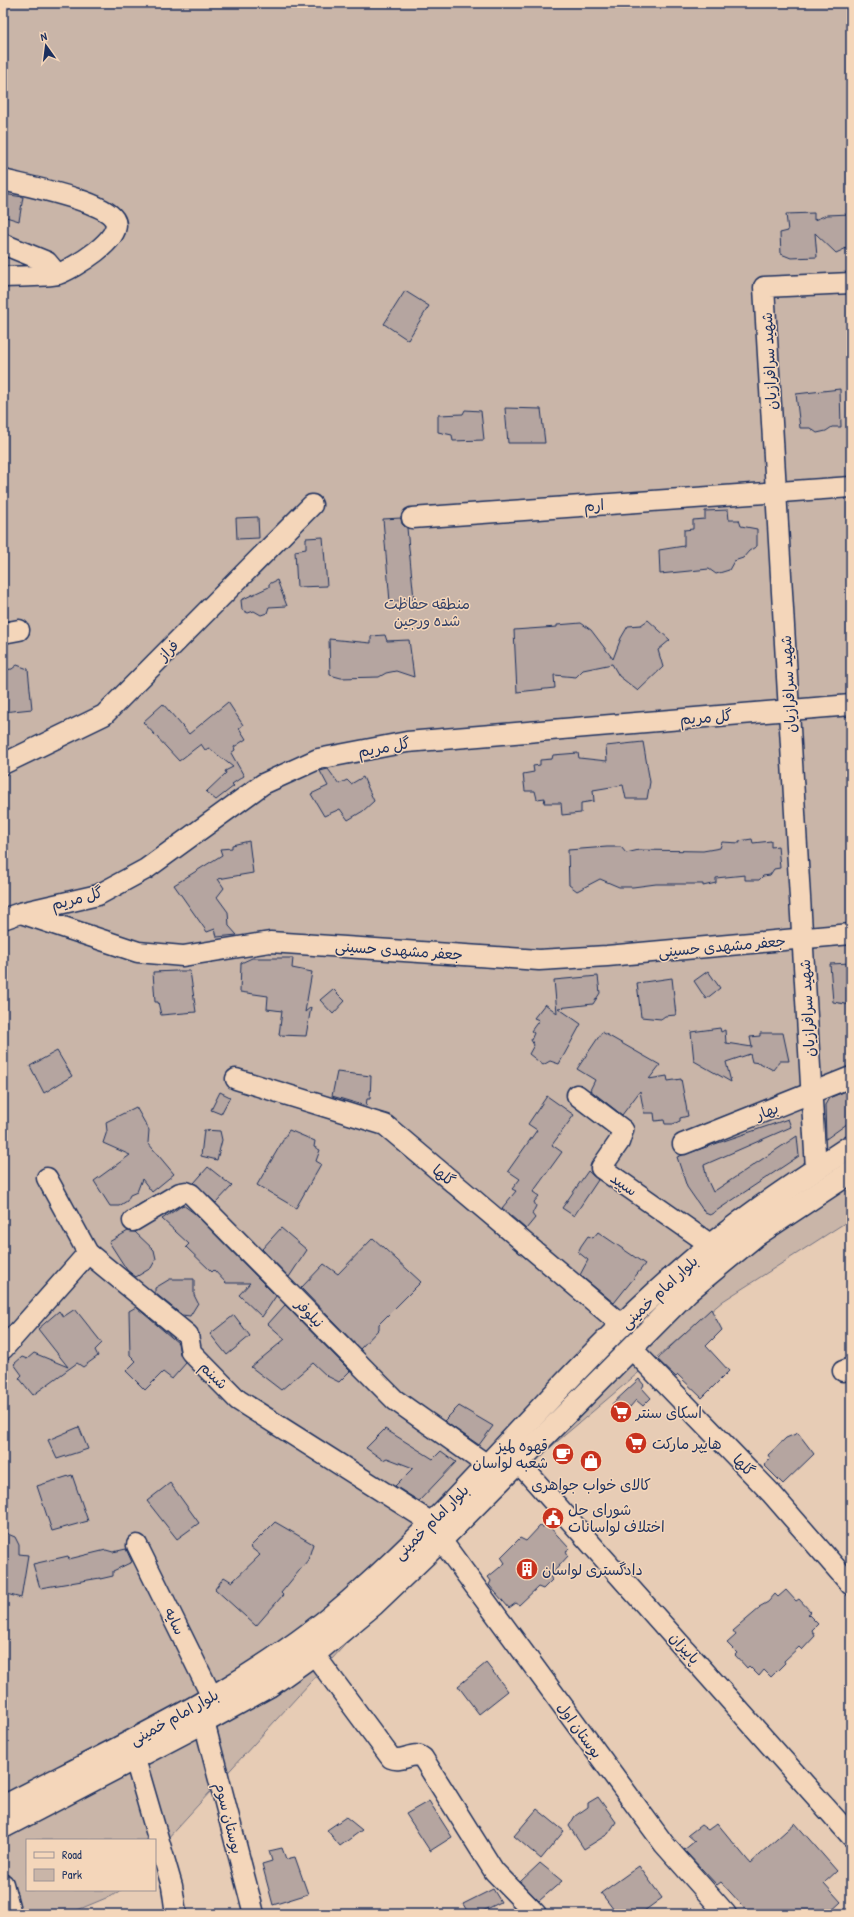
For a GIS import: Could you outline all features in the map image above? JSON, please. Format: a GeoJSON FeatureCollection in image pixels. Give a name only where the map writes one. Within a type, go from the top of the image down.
{"type":"FeatureCollection","features":[{"type":"Feature","properties":{"kind":"main road","name":"بلوار امام خمینی"},"geometry":{"type":"LineString","coordinates":[[3,1827],[135,1759],[269,1686],[314,1654],[373,1605],[437,1532],[487,1465],[622,1325],[679,1272],[745,1217],[851,1146]]}},
{"type":"Feature","properties":{"kind":"main road","name":"بلوار امام خمینی"},"geometry":{"type":"LineString","coordinates":[[3,1807],[212,1697],[254,1672],[306,1637],[360,1592],[437,1532],[518,1462],[688,1291],[756,1236],[851,1172]]}},
{"type":"Feature","properties":{"kind":"street"},"geometry":{"type":"LineString","coordinates":[[3,180],[85,202],[106,212],[114,219],[116,228],[113,235],[83,261],[57,274],[3,277]]}},
{"type":"Feature","properties":{"kind":"street"},"geometry":{"type":"LineString","coordinates":[[3,244],[47,262],[57,274]]}},
{"type":"Feature","properties":{"kind":"street","name":"شهید سرافرازیان"},"geometry":{"type":"LineString","coordinates":[[816,1169],[764,287],[851,283]]}},
{"type":"Feature","properties":{"kind":"street","name":"ارم"},"geometry":{"type":"LineString","coordinates":[[412,518],[851,487]]}},
{"type":"Feature","properties":{"kind":"street","name":"فراز"},"geometry":{"type":"LineString","coordinates":[[3,764],[104,715],[312,505]]}},
{"type":"Feature","properties":{"kind":"street","name":"گل مریم"},"geometry":{"type":"LineString","coordinates":[[9,912],[98,895],[146,869],[263,784],[318,759],[407,742],[851,705]]}},
{"type":"Feature","properties":{"kind":"street","name":"جعفر مشهدی حسینی"},"geometry":{"type":"LineString","coordinates":[[9,912],[138,952],[183,956],[270,942],[539,960],[607,956],[851,934]]}},
{"type":"Feature","properties":{"kind":"street","name":"بهار"},"geometry":{"type":"LineString","coordinates":[[683,1144],[812,1094],[851,1077]]}},
{"type":"Feature","properties":{"kind":"street","name":"گلها"},"geometry":{"type":"LineString","coordinates":[[236,1079],[385,1125],[622,1325]]}},
{"type":"Feature","properties":{"kind":"street","name":"سپید"},"geometry":{"type":"LineString","coordinates":[[577,1095],[623,1130],[619,1142],[601,1168],[711,1246]]}},
{"type":"Feature","properties":{"kind":"street","name":"شبنم"},"geometry":{"type":"LineString","coordinates":[[47,1178],[88,1253],[188,1335],[191,1352],[238,1400],[437,1532]]}},
{"type":"Feature","properties":{"kind":"street","name":"نیلوفر"},"geometry":{"type":"LineString","coordinates":[[133,1221],[180,1193],[186,1192],[191,1194],[395,1400],[487,1465]]}},
{"type":"Feature","properties":{"kind":"street"},"geometry":{"type":"LineString","coordinates":[[3,1349],[88,1253]]}},
{"type":"Feature","properties":{"kind":"street","name":"گلها"},"geometry":{"type":"LineString","coordinates":[[631,1348],[771,1493],[851,1585]]}},
{"type":"Feature","properties":{"kind":"street","name":"پاییزان"},"geometry":{"type":"LineString","coordinates":[[518,1462],[851,1836]]}},
{"type":"Feature","properties":{"kind":"street","name":"بوستان اول"},"geometry":{"type":"LineString","coordinates":[[437,1532],[664,1844],[726,1914]]}},
{"type":"Feature","properties":{"kind":"street","name":"سایه"},"geometry":{"type":"LineString","coordinates":[[137,1545],[212,1697]]}},
{"type":"Feature","properties":{"kind":"street"},"geometry":{"type":"LineString","coordinates":[[314,1654],[392,1758],[398,1760],[415,1755],[419,1755],[423,1758],[494,1871],[536,1914]]}},
{"type":"Feature","properties":{"kind":"street","name":"بوستان سوم"},"geometry":{"type":"LineString","coordinates":[[204,1722],[254,1914]]}},
{"type":"Feature","properties":{"kind":"street"},"geometry":{"type":"LineString","coordinates":[[135,1759],[172,1886],[176,1914]]}},
{"type":"Feature","properties":{"kind":"street"},"geometry":{"type":"LineString","coordinates":[[3,1884],[11,1914]]}},
{"type":"Feature","properties":{"kind":"green space","name":"منطقه حفاظت شده ورجین"},"geometry":{"type":"Polygon","coordinates":[[[3,3],[851,3],[851,1219],[723,1301],[441,1540],[156,1851],[156,1839],[26,1839],[26,1891],[120,1891],[118,1893],[68,1914],[3,1914],[3,3]]]}},
{"type":"Feature","properties":{"kind":"building"},"geometry":{"type":"Polygon","coordinates":[[[3,194],[23,197],[19,221],[3,216],[3,194]]]}},
{"type":"Feature","properties":{"kind":"building"},"geometry":{"type":"Polygon","coordinates":[[[814,213],[814,220],[827,215],[851,214],[851,246],[836,253],[815,233],[817,257],[791,258],[781,254],[780,233],[788,231],[786,214],[814,213]]]}},
{"type":"Feature","properties":{"kind":"building"},"geometry":{"type":"Polygon","coordinates":[[[405,291],[429,306],[408,340],[384,324],[405,291]]]}},
{"type":"Feature","properties":{"kind":"building"},"geometry":{"type":"Polygon","coordinates":[[[840,389],[841,427],[832,427],[826,431],[817,433],[810,428],[800,428],[796,394],[840,389]]]}},
{"type":"Feature","properties":{"kind":"building"},"geometry":{"type":"Polygon","coordinates":[[[505,408],[541,409],[545,443],[508,443],[505,408]]]}},
{"type":"Feature","properties":{"kind":"building"},"geometry":{"type":"Polygon","coordinates":[[[465,410],[481,411],[484,440],[453,441],[452,435],[438,432],[438,415],[463,414],[465,410]]]}},
{"type":"Feature","properties":{"kind":"building"},"geometry":{"type":"Polygon","coordinates":[[[728,510],[729,520],[739,520],[741,526],[757,529],[757,546],[749,551],[743,558],[734,561],[729,570],[716,574],[709,569],[660,574],[659,550],[684,546],[684,530],[693,529],[693,520],[705,519],[705,511],[728,510]]]}},
{"type":"Feature","properties":{"kind":"building"},"geometry":{"type":"Polygon","coordinates":[[[258,517],[259,538],[237,539],[236,518],[258,517]]]}},
{"type":"Feature","properties":{"kind":"building"},"geometry":{"type":"Polygon","coordinates":[[[401,518],[402,524],[407,528],[414,599],[390,602],[383,519],[401,518]]]}},
{"type":"Feature","properties":{"kind":"building"},"geometry":{"type":"Polygon","coordinates":[[[323,537],[327,586],[297,587],[295,551],[306,549],[306,538],[323,537]]]}},
{"type":"Feature","properties":{"kind":"building"},"geometry":{"type":"Polygon","coordinates":[[[277,580],[287,606],[269,607],[267,613],[261,615],[254,611],[248,613],[242,610],[241,600],[269,587],[269,584],[277,580]]]}},
{"type":"Feature","properties":{"kind":"building"},"geometry":{"type":"Polygon","coordinates":[[[648,620],[670,640],[658,650],[663,667],[638,691],[619,676],[612,664],[583,670],[576,677],[554,675],[555,688],[517,692],[514,630],[557,627],[557,625],[581,623],[591,630],[613,659],[621,638],[628,626],[641,625],[648,620]]]}},
{"type":"Feature","properties":{"kind":"building"},"geometry":{"type":"Polygon","coordinates":[[[385,635],[387,641],[409,640],[414,677],[396,671],[386,673],[379,677],[341,678],[330,675],[329,639],[371,643],[371,636],[385,635]]]}},
{"type":"Feature","properties":{"kind":"building"},"geometry":{"type":"Polygon","coordinates":[[[17,665],[28,669],[32,709],[3,712],[3,670],[12,669],[17,665]]]}},
{"type":"Feature","properties":{"kind":"building"},"geometry":{"type":"Polygon","coordinates":[[[228,702],[243,725],[239,728],[246,739],[234,747],[235,750],[231,753],[244,776],[232,784],[234,786],[216,800],[206,792],[226,773],[225,771],[233,767],[209,748],[205,750],[201,744],[179,761],[143,722],[163,704],[189,734],[228,702]]]}},
{"type":"Feature","properties":{"kind":"building"},"geometry":{"type":"Polygon","coordinates":[[[643,742],[650,782],[647,799],[626,799],[623,785],[593,790],[594,801],[581,803],[581,813],[562,815],[561,803],[544,803],[545,798],[537,799],[535,791],[525,791],[523,774],[534,772],[533,766],[540,765],[540,760],[552,759],[553,755],[578,753],[579,758],[607,761],[606,746],[643,742]]]}},
{"type":"Feature","properties":{"kind":"building"},"geometry":{"type":"Polygon","coordinates":[[[328,769],[339,784],[347,780],[351,784],[363,777],[374,801],[363,811],[348,820],[340,809],[324,816],[311,794],[328,786],[320,771],[328,769]]]}},
{"type":"Feature","properties":{"kind":"building"},"geometry":{"type":"Polygon","coordinates":[[[752,839],[753,843],[771,841],[771,847],[778,846],[780,868],[774,869],[770,875],[763,876],[759,880],[745,880],[745,875],[716,878],[716,883],[703,886],[703,884],[656,884],[619,887],[600,879],[577,891],[569,885],[568,850],[621,847],[626,853],[639,850],[703,851],[720,848],[722,842],[740,843],[739,841],[752,839]]]}},
{"type":"Feature","properties":{"kind":"building"},"geometry":{"type":"Polygon","coordinates":[[[249,841],[253,873],[218,879],[224,888],[217,897],[228,912],[229,926],[237,935],[217,937],[215,929],[207,932],[174,885],[222,855],[220,849],[232,848],[232,845],[249,841]]]}},
{"type":"Feature","properties":{"kind":"building"},"geometry":{"type":"Polygon","coordinates":[[[252,958],[293,958],[292,968],[312,972],[305,1012],[311,1007],[306,1036],[279,1035],[282,1011],[267,1009],[268,996],[240,992],[241,963],[252,958]]]}},
{"type":"Feature","properties":{"kind":"building"},"geometry":{"type":"Polygon","coordinates":[[[851,963],[851,1005],[833,1002],[830,964],[851,963]]]}},
{"type":"Feature","properties":{"kind":"building"},"geometry":{"type":"Polygon","coordinates":[[[190,971],[196,1012],[161,1015],[158,1002],[155,1002],[153,972],[190,971]]]}},
{"type":"Feature","properties":{"kind":"building"},"geometry":{"type":"Polygon","coordinates":[[[708,971],[720,988],[706,999],[694,981],[708,971]]]}},
{"type":"Feature","properties":{"kind":"building"},"geometry":{"type":"Polygon","coordinates":[[[598,976],[600,993],[593,1004],[558,1008],[581,1024],[559,1064],[550,1061],[543,1065],[529,1054],[534,1045],[531,1040],[534,1033],[531,1031],[539,1020],[534,1018],[545,1004],[557,1013],[554,980],[598,976]]]}},
{"type":"Feature","properties":{"kind":"building"},"geometry":{"type":"Polygon","coordinates":[[[672,978],[676,1015],[665,1016],[661,1019],[641,1017],[637,983],[672,978]]]}},
{"type":"Feature","properties":{"kind":"building"},"geometry":{"type":"Polygon","coordinates":[[[333,989],[345,1001],[333,1014],[320,1000],[333,989]]]}},
{"type":"Feature","properties":{"kind":"building"},"geometry":{"type":"Polygon","coordinates":[[[720,1028],[721,1032],[725,1030],[726,1043],[752,1047],[750,1037],[760,1036],[760,1033],[783,1033],[789,1061],[780,1061],[773,1070],[760,1063],[752,1062],[750,1054],[726,1062],[731,1082],[694,1061],[691,1032],[720,1028]]]}},
{"type":"Feature","properties":{"kind":"building"},"geometry":{"type":"Polygon","coordinates":[[[602,1032],[660,1065],[649,1079],[667,1076],[668,1081],[681,1079],[688,1116],[680,1118],[680,1121],[673,1124],[665,1124],[664,1120],[655,1121],[654,1113],[644,1113],[640,1091],[622,1115],[590,1090],[595,1080],[577,1069],[602,1032]]]}},
{"type":"Feature","properties":{"kind":"building"},"geometry":{"type":"Polygon","coordinates":[[[57,1051],[72,1076],[44,1093],[30,1066],[57,1051]]]}},
{"type":"Feature","properties":{"kind":"building"},"geometry":{"type":"Polygon","coordinates":[[[337,1072],[371,1076],[370,1099],[367,1099],[366,1106],[332,1096],[337,1072]]]}},
{"type":"Feature","properties":{"kind":"building"},"geometry":{"type":"Polygon","coordinates":[[[851,1089],[851,1121],[826,1139],[825,1105],[829,1098],[851,1089]]]}},
{"type":"Feature","properties":{"kind":"building"},"geometry":{"type":"Polygon","coordinates":[[[220,1092],[230,1097],[221,1114],[211,1110],[220,1092]]]}},
{"type":"Feature","properties":{"kind":"building"},"geometry":{"type":"Polygon","coordinates":[[[547,1096],[574,1115],[552,1145],[562,1152],[533,1192],[539,1196],[534,1202],[536,1206],[532,1214],[535,1218],[526,1229],[502,1208],[516,1191],[512,1189],[520,1179],[508,1171],[537,1130],[528,1124],[547,1096]]]}},
{"type":"Feature","properties":{"kind":"building"},"geometry":{"type":"Polygon","coordinates":[[[136,1107],[149,1130],[148,1143],[174,1174],[152,1192],[142,1179],[137,1192],[130,1195],[127,1201],[119,1206],[110,1206],[94,1181],[130,1155],[103,1143],[107,1131],[106,1122],[136,1107]]]}},
{"type":"Feature","properties":{"kind":"building"},"geometry":{"type":"Polygon","coordinates":[[[788,1119],[791,1127],[704,1165],[707,1179],[713,1192],[797,1136],[799,1156],[710,1215],[705,1213],[687,1187],[677,1157],[788,1119]]]}},
{"type":"Feature","properties":{"kind":"building"},"geometry":{"type":"Polygon","coordinates":[[[204,1130],[220,1131],[222,1140],[217,1160],[201,1156],[204,1130]]]}},
{"type":"Feature","properties":{"kind":"building"},"geometry":{"type":"Polygon","coordinates":[[[289,1130],[315,1141],[314,1147],[320,1150],[316,1161],[321,1164],[296,1208],[257,1185],[289,1130]]]}},
{"type":"Feature","properties":{"kind":"building"},"geometry":{"type":"Polygon","coordinates":[[[208,1167],[232,1186],[216,1203],[194,1183],[208,1167]]]}},
{"type":"Feature","properties":{"kind":"building"},"geometry":{"type":"Polygon","coordinates":[[[588,1171],[598,1180],[574,1216],[562,1208],[588,1171]]]}},
{"type":"Feature","properties":{"kind":"building"},"geometry":{"type":"Polygon","coordinates":[[[183,1205],[194,1213],[276,1296],[262,1317],[239,1295],[250,1283],[226,1283],[214,1270],[212,1272],[186,1247],[189,1244],[162,1219],[183,1205]]]}},
{"type":"Feature","properties":{"kind":"building"},"geometry":{"type":"Polygon","coordinates":[[[281,1228],[307,1250],[289,1277],[262,1249],[281,1228]]]}},
{"type":"Feature","properties":{"kind":"building"},"geometry":{"type":"Polygon","coordinates":[[[128,1231],[135,1232],[154,1250],[156,1259],[151,1268],[136,1277],[127,1270],[109,1242],[128,1231]]]}},
{"type":"Feature","properties":{"kind":"building"},"geometry":{"type":"Polygon","coordinates":[[[598,1232],[645,1264],[614,1303],[580,1275],[588,1260],[578,1252],[588,1236],[593,1238],[598,1232]]]}},
{"type":"Feature","properties":{"kind":"building"},"geometry":{"type":"Polygon","coordinates":[[[373,1238],[421,1282],[379,1324],[379,1329],[360,1349],[301,1288],[324,1264],[338,1274],[373,1238]]]}},
{"type":"Feature","properties":{"kind":"building"},"geometry":{"type":"Polygon","coordinates":[[[170,1279],[194,1279],[194,1295],[198,1303],[190,1316],[182,1315],[155,1293],[155,1288],[170,1279]]]}},
{"type":"Feature","properties":{"kind":"building"},"geometry":{"type":"Polygon","coordinates":[[[285,1305],[350,1371],[339,1382],[327,1376],[313,1363],[281,1390],[251,1367],[285,1339],[268,1324],[285,1305]]]}},
{"type":"Feature","properties":{"kind":"building"},"geometry":{"type":"Polygon","coordinates":[[[136,1307],[178,1343],[180,1354],[186,1363],[172,1379],[163,1372],[145,1390],[126,1371],[136,1361],[130,1355],[129,1311],[136,1307]]]}},
{"type":"Feature","properties":{"kind":"building"},"geometry":{"type":"Polygon","coordinates":[[[75,1309],[102,1343],[95,1350],[98,1356],[83,1367],[77,1363],[33,1395],[19,1378],[22,1375],[14,1364],[22,1357],[27,1359],[34,1353],[68,1367],[38,1329],[59,1311],[63,1317],[75,1309]]]}},
{"type":"Feature","properties":{"kind":"building"},"geometry":{"type":"Polygon","coordinates":[[[711,1309],[722,1330],[706,1346],[729,1371],[702,1398],[678,1375],[676,1377],[657,1359],[711,1309]]]}},
{"type":"Feature","properties":{"kind":"building"},"geometry":{"type":"Polygon","coordinates":[[[234,1315],[250,1336],[227,1355],[210,1334],[234,1315]]]}},
{"type":"Feature","properties":{"kind":"building"},"geometry":{"type":"Polygon","coordinates":[[[639,1379],[644,1385],[642,1388],[651,1398],[643,1406],[636,1400],[630,1407],[627,1405],[620,1412],[612,1404],[639,1379]]]}},
{"type":"Feature","properties":{"kind":"building"},"geometry":{"type":"Polygon","coordinates":[[[459,1406],[493,1426],[479,1445],[444,1421],[459,1406]]]}},
{"type":"Feature","properties":{"kind":"building"},"geometry":{"type":"Polygon","coordinates":[[[79,1427],[88,1449],[57,1459],[48,1440],[79,1427]]]}},
{"type":"Feature","properties":{"kind":"building"},"geometry":{"type":"Polygon","coordinates":[[[385,1429],[433,1459],[441,1451],[456,1462],[419,1501],[395,1486],[413,1468],[387,1458],[383,1460],[366,1448],[385,1429]]]}},
{"type":"Feature","properties":{"kind":"building"},"geometry":{"type":"Polygon","coordinates":[[[798,1433],[814,1454],[783,1484],[764,1465],[770,1458],[768,1455],[786,1438],[798,1433]]]}},
{"type":"Feature","properties":{"kind":"building"},"geometry":{"type":"Polygon","coordinates":[[[72,1475],[88,1521],[52,1531],[37,1486],[72,1475]]]}},
{"type":"Feature","properties":{"kind":"building"},"geometry":{"type":"Polygon","coordinates":[[[170,1483],[199,1523],[177,1539],[147,1501],[170,1483]]]}},
{"type":"Feature","properties":{"kind":"building"},"geometry":{"type":"Polygon","coordinates":[[[275,1522],[313,1544],[308,1560],[281,1593],[283,1595],[256,1626],[215,1589],[224,1577],[232,1582],[260,1555],[250,1547],[275,1522]]]}},
{"type":"Feature","properties":{"kind":"building","name":"دادگستری لواسان"},"geometry":{"type":"Polygon","coordinates":[[[547,1524],[569,1548],[566,1552],[568,1556],[550,1576],[552,1580],[543,1589],[538,1587],[519,1605],[516,1603],[509,1608],[489,1585],[491,1581],[488,1577],[505,1563],[501,1557],[520,1538],[526,1541],[540,1526],[543,1527],[547,1524]]]}},
{"type":"Feature","properties":{"kind":"building"},"geometry":{"type":"Polygon","coordinates":[[[3,1532],[15,1537],[19,1545],[19,1554],[28,1555],[21,1598],[3,1593],[3,1532]]]}},
{"type":"Feature","properties":{"kind":"building"},"geometry":{"type":"Polygon","coordinates":[[[126,1549],[132,1562],[113,1571],[113,1576],[40,1588],[33,1564],[68,1556],[69,1559],[106,1550],[113,1552],[126,1549]]]}},
{"type":"Feature","properties":{"kind":"building"},"geometry":{"type":"Polygon","coordinates":[[[786,1590],[796,1601],[799,1599],[811,1612],[808,1614],[818,1624],[812,1630],[815,1636],[802,1650],[799,1647],[784,1661],[785,1663],[771,1677],[764,1670],[759,1676],[749,1666],[747,1668],[735,1655],[737,1653],[727,1643],[736,1635],[733,1631],[760,1608],[759,1607],[768,1602],[775,1594],[778,1597],[786,1590]]]}},
{"type":"Feature","properties":{"kind":"building"},"geometry":{"type":"Polygon","coordinates":[[[486,1663],[508,1691],[479,1714],[458,1686],[486,1663]]]}},
{"type":"Feature","properties":{"kind":"building"},"geometry":{"type":"Polygon","coordinates":[[[598,1797],[616,1822],[608,1834],[584,1849],[569,1826],[575,1816],[588,1807],[588,1803],[598,1797]]]}},
{"type":"Feature","properties":{"kind":"building"},"geometry":{"type":"Polygon","coordinates":[[[429,1801],[452,1837],[430,1851],[406,1814],[429,1801]]]}},
{"type":"Feature","properties":{"kind":"building"},"geometry":{"type":"Polygon","coordinates":[[[537,1809],[564,1831],[541,1859],[514,1836],[537,1809]]]}},
{"type":"Feature","properties":{"kind":"building"},"geometry":{"type":"Polygon","coordinates":[[[346,1817],[362,1830],[340,1846],[327,1830],[346,1817]]]}},
{"type":"Feature","properties":{"kind":"building"},"geometry":{"type":"Polygon","coordinates":[[[717,1823],[750,1863],[795,1823],[837,1871],[824,1883],[841,1902],[828,1914],[750,1914],[721,1882],[717,1885],[684,1850],[695,1841],[688,1835],[701,1825],[708,1830],[717,1823]]]}},
{"type":"Feature","properties":{"kind":"building"},"geometry":{"type":"Polygon","coordinates":[[[282,1848],[286,1859],[295,1857],[308,1894],[273,1905],[262,1864],[272,1861],[269,1851],[282,1848]]]}},
{"type":"Feature","properties":{"kind":"building"},"geometry":{"type":"Polygon","coordinates":[[[540,1863],[562,1881],[539,1901],[520,1882],[540,1863]]]}},
{"type":"Feature","properties":{"kind":"building"},"geometry":{"type":"Polygon","coordinates":[[[639,1866],[662,1898],[640,1914],[617,1914],[601,1893],[639,1866]]]}},
{"type":"Feature","properties":{"kind":"building"},"geometry":{"type":"Polygon","coordinates":[[[493,1889],[501,1902],[477,1914],[469,1914],[463,1904],[493,1889]]]}},
{"type":"Feature","properties":{"kind":"place","name":"اسکای سنتر"},"geometry":{"type":"Point","coordinates":[621,1412]}},
{"type":"Feature","properties":{"kind":"place","name":"هایپر مارکت"},"geometry":{"type":"Point","coordinates":[636,1443]}},
{"type":"Feature","properties":{"kind":"place","name":"قهوه لمیز شعبه لواسان"},"geometry":{"type":"Point","coordinates":[563,1454]}},
{"type":"Feature","properties":{"kind":"place","name":"کالای خواب جواهری"},"geometry":{"type":"Point","coordinates":[591,1461]}},
{"type":"Feature","properties":{"kind":"place","name":"شورای حل اختلاف لواسانات"},"geometry":{"type":"Point","coordinates":[553,1518]}},
{"type":"Feature","properties":{"kind":"place","name":"دادگستری لواسان"},"geometry":{"type":"Point","coordinates":[527,1569]}}]}
